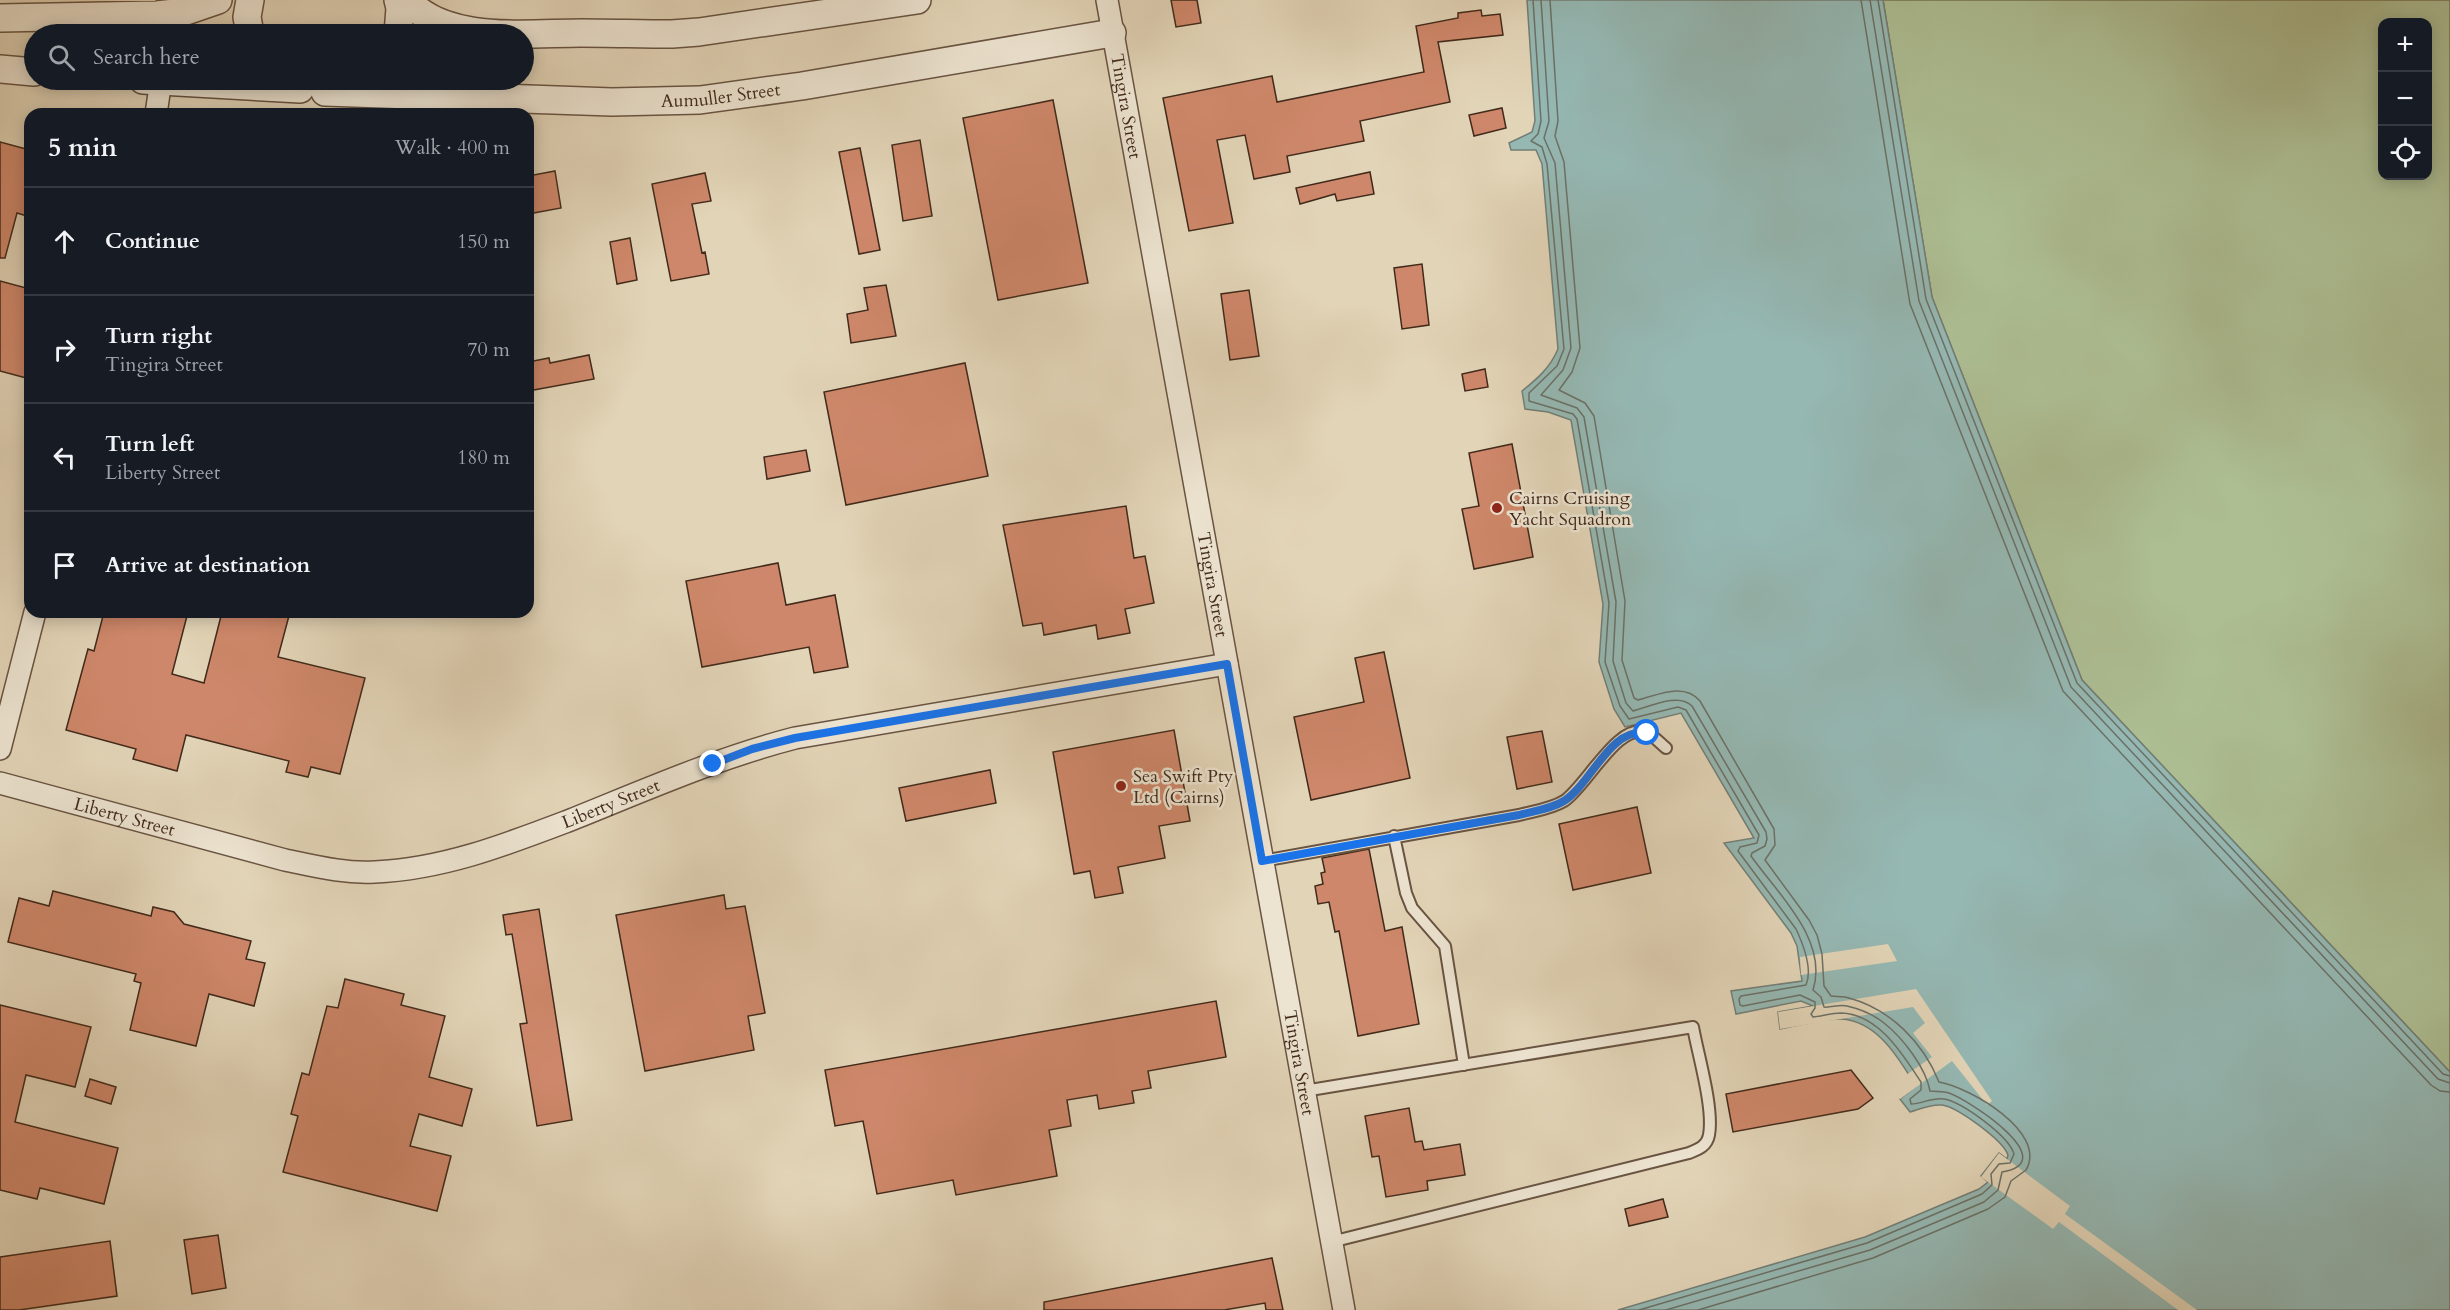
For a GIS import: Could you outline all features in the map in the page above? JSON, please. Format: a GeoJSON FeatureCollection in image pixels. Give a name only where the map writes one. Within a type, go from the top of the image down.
{"type":"FeatureCollection","features":[{"type":"Feature","properties":{"kind":"street"},"geometry":{"type":"LineString","coordinates":[[160,24],[183,12],[218,0]]}},
{"type":"Feature","properties":{"kind":"street"},"geometry":{"type":"LineString","coordinates":[[248,24],[247,16],[250,0]]}},
{"type":"Feature","properties":{"kind":"street"},"geometry":{"type":"LineString","coordinates":[[398,0],[399,24]]}},
{"type":"Feature","properties":{"kind":"street"},"geometry":{"type":"LineString","coordinates":[[407,0],[416,10],[437,22],[446,24]]}},
{"type":"Feature","properties":{"kind":"street"},"geometry":{"type":"LineString","coordinates":[[534,34],[681,34],[794,20],[917,0]]}},
{"type":"Feature","properties":{"kind":"street","name":"Tingira Street"},"geometry":{"type":"LineString","coordinates":[[1107,0],[1344,1310]]}},
{"type":"Feature","properties":{"kind":"street"},"geometry":{"type":"LineString","coordinates":[[0,18],[135,24]]}},
{"type":"Feature","properties":{"kind":"street","name":"Aumuller Street"},"geometry":{"type":"LineString","coordinates":[[364,90],[612,102],[700,99],[802,86],[1112,33]]}},
{"type":"Feature","properties":{"kind":"street"},"geometry":{"type":"LineString","coordinates":[[0,69],[24,71]]}},
{"type":"Feature","properties":{"kind":"street"},"geometry":{"type":"LineString","coordinates":[[155,90],[156,108]]}},
{"type":"Feature","properties":{"kind":"street"},"geometry":{"type":"LineString","coordinates":[[0,749],[33,618]]}},
{"type":"Feature","properties":{"kind":"street","name":"Liberty Street"},"geometry":{"type":"LineString","coordinates":[[0,783],[285,860],[373,873],[423,867],[477,854],[752,749],[795,738],[1227,664]]}},
{"type":"Feature","properties":{"kind":"lane"},"geometry":{"type":"LineString","coordinates":[[1262,861],[1519,815],[1552,807],[1572,794],[1627,734],[1647,733],[1666,748]]}},
{"type":"Feature","properties":{"kind":"lane"},"geometry":{"type":"LineString","coordinates":[[1395,836],[1406,893],[1412,908],[1445,946],[1464,1065]]}},
{"type":"Feature","properties":{"kind":"lane"},"geometry":{"type":"LineString","coordinates":[[1304,1091],[1693,1027],[1709,1108],[1709,1135],[1702,1148],[1689,1153],[1331,1242]]}},
{"type":"Feature","properties":{"kind":"green space"},"geometry":{"type":"Polygon","coordinates":[[[1883,0],[2450,0],[2450,1072],[2082,680],[1932,297],[1883,0]]]}},
{"type":"Feature","properties":{"kind":"water"},"geometry":{"type":"Polygon","coordinates":[[[1527,0],[1883,0],[1932,297],[2082,680],[2450,1072],[2450,1310],[1618,1310],[1865,1237],[1979,1189],[1988,1182],[1981,1176],[1999,1153],[2007,1159],[2008,1155],[1989,1133],[1949,1107],[1933,1105],[1910,1112],[1900,1099],[1916,1086],[1895,1053],[1877,1034],[1866,1027],[1854,1021],[1834,1019],[1780,1029],[1778,1012],[1813,1006],[1801,1001],[1736,1014],[1731,991],[1802,981],[1797,946],[1791,933],[1724,843],[1754,838],[1681,713],[1625,727],[1614,709],[1599,662],[1603,604],[1571,420],[1548,412],[1525,409],[1522,391],[1547,367],[1558,349],[1542,164],[1536,150],[1511,150],[1509,143],[1532,132],[1535,121],[1527,0]]]}},
{"type":"Feature","properties":{"kind":"pier"},"geometry":{"type":"Polygon","coordinates":[[[1888,944],[1897,961],[1801,975],[1800,957],[1888,944]]]}},
{"type":"Feature","properties":{"kind":"pier"},"geometry":{"type":"Polygon","coordinates":[[[1916,989],[1992,1101],[1987,1105],[1952,1061],[1900,1099],[1898,1096],[1912,1086],[1906,1075],[1932,1057],[1913,1033],[1925,1023],[1913,1007],[1780,1029],[1778,1012],[1916,989]]]}},
{"type":"Feature","properties":{"kind":"pier"},"geometry":{"type":"Polygon","coordinates":[[[1999,1153],[2070,1206],[2065,1214],[2197,1310],[2178,1310],[2059,1222],[2053,1229],[1981,1177],[1999,1153]]]}},
{"type":"Feature","properties":{"kind":"building"},"geometry":{"type":"Polygon","coordinates":[[[1171,0],[1197,0],[1201,23],[1176,27],[1171,0]]]}},
{"type":"Feature","properties":{"kind":"building"},"geometry":{"type":"Polygon","coordinates":[[[1481,10],[1482,16],[1500,14],[1503,35],[1438,42],[1450,102],[1360,121],[1364,141],[1287,156],[1290,172],[1254,179],[1245,135],[1217,140],[1233,223],[1189,231],[1163,98],[1272,76],[1277,102],[1424,72],[1416,26],[1458,18],[1458,13],[1481,10]]]}},
{"type":"Feature","properties":{"kind":"building"},"geometry":{"type":"Polygon","coordinates":[[[1053,100],[1088,283],[998,300],[963,118],[1053,100]]]}},
{"type":"Feature","properties":{"kind":"building"},"geometry":{"type":"Polygon","coordinates":[[[1502,108],[1506,128],[1474,136],[1469,115],[1502,108]]]}},
{"type":"Feature","properties":{"kind":"building"},"geometry":{"type":"Polygon","coordinates":[[[920,140],[932,216],[903,221],[892,145],[920,140]]]}},
{"type":"Feature","properties":{"kind":"building"},"geometry":{"type":"Polygon","coordinates":[[[0,142],[24,148],[24,215],[17,213],[5,258],[0,258],[0,142]]]}},
{"type":"Feature","properties":{"kind":"building"},"geometry":{"type":"Polygon","coordinates":[[[860,148],[880,250],[859,254],[839,152],[860,148]]]}},
{"type":"Feature","properties":{"kind":"building"},"geometry":{"type":"Polygon","coordinates":[[[555,171],[561,208],[534,213],[534,175],[555,171]]]}},
{"type":"Feature","properties":{"kind":"building"},"geometry":{"type":"Polygon","coordinates":[[[1370,172],[1374,194],[1337,201],[1335,194],[1300,204],[1296,188],[1370,172]]]}},
{"type":"Feature","properties":{"kind":"building"},"geometry":{"type":"Polygon","coordinates":[[[705,173],[711,201],[692,204],[702,253],[705,252],[709,274],[671,281],[652,184],[705,173]]]}},
{"type":"Feature","properties":{"kind":"building"},"geometry":{"type":"Polygon","coordinates":[[[630,238],[637,280],[617,284],[610,242],[630,238]]]}},
{"type":"Feature","properties":{"kind":"building"},"geometry":{"type":"Polygon","coordinates":[[[1422,264],[1429,325],[1402,329],[1394,268],[1422,264]]]}},
{"type":"Feature","properties":{"kind":"building"},"geometry":{"type":"Polygon","coordinates":[[[0,281],[24,287],[24,377],[0,371],[0,281]]]}},
{"type":"Feature","properties":{"kind":"building"},"geometry":{"type":"Polygon","coordinates":[[[886,285],[896,336],[851,343],[847,314],[868,310],[864,288],[886,285]]]}},
{"type":"Feature","properties":{"kind":"building"},"geometry":{"type":"Polygon","coordinates":[[[1249,290],[1259,356],[1230,360],[1221,294],[1249,290]]]}},
{"type":"Feature","properties":{"kind":"building"},"geometry":{"type":"Polygon","coordinates":[[[589,355],[594,379],[534,390],[534,361],[549,358],[550,363],[589,355]]]}},
{"type":"Feature","properties":{"kind":"building"},"geometry":{"type":"Polygon","coordinates":[[[965,363],[988,476],[846,505],[824,392],[965,363]]]}},
{"type":"Feature","properties":{"kind":"building"},"geometry":{"type":"Polygon","coordinates":[[[1485,369],[1488,387],[1465,391],[1462,374],[1485,369]]]}},
{"type":"Feature","properties":{"kind":"building","name":"Cairns Cruising Yacht Squadron"},"geometry":{"type":"Polygon","coordinates":[[[1512,444],[1533,557],[1474,569],[1462,509],[1479,506],[1469,453],[1512,444]]]}},
{"type":"Feature","properties":{"kind":"building"},"geometry":{"type":"Polygon","coordinates":[[[806,450],[810,471],[767,479],[764,457],[806,450]]]}},
{"type":"Feature","properties":{"kind":"building"},"geometry":{"type":"Polygon","coordinates":[[[1126,506],[1134,558],[1145,556],[1154,603],[1125,609],[1130,633],[1098,639],[1096,625],[1044,635],[1042,623],[1023,626],[1003,525],[1126,506]]]}},
{"type":"Feature","properties":{"kind":"building"},"geometry":{"type":"Polygon","coordinates":[[[778,563],[786,605],[835,595],[848,667],[814,673],[809,647],[702,667],[686,581],[778,563]]]}},
{"type":"Feature","properties":{"kind":"building"},"geometry":{"type":"Polygon","coordinates":[[[102,618],[186,618],[172,674],[204,683],[220,618],[288,618],[278,657],[365,678],[340,774],[311,767],[308,777],[286,772],[289,761],[186,735],[177,771],[133,759],[136,749],[66,730],[88,649],[94,651],[102,618]]]}},
{"type":"Feature","properties":{"kind":"building"},"geometry":{"type":"Polygon","coordinates":[[[1384,652],[1410,778],[1311,800],[1294,717],[1364,702],[1355,658],[1384,652]]]}},
{"type":"Feature","properties":{"kind":"building","name":"Sea Swift Pty Ltd (Cairns)"},"geometry":{"type":"Polygon","coordinates":[[[1174,730],[1190,821],[1159,826],[1165,858],[1118,867],[1123,893],[1095,898],[1090,871],[1074,874],[1053,752],[1174,730]]]}},
{"type":"Feature","properties":{"kind":"building"},"geometry":{"type":"Polygon","coordinates":[[[1542,731],[1552,782],[1517,789],[1507,737],[1542,731]]]}},
{"type":"Feature","properties":{"kind":"building"},"geometry":{"type":"Polygon","coordinates":[[[990,770],[996,803],[906,821],[899,788],[990,770]]]}},
{"type":"Feature","properties":{"kind":"building"},"geometry":{"type":"Polygon","coordinates":[[[1637,807],[1651,873],[1573,890],[1559,824],[1637,807]]]}},
{"type":"Feature","properties":{"kind":"building"},"geometry":{"type":"Polygon","coordinates":[[[1369,849],[1385,931],[1402,927],[1419,1024],[1358,1036],[1339,931],[1335,932],[1329,902],[1318,904],[1315,886],[1323,884],[1321,873],[1325,872],[1322,858],[1369,849]]]}},
{"type":"Feature","properties":{"kind":"building"},"geometry":{"type":"Polygon","coordinates":[[[53,891],[151,916],[153,907],[174,912],[184,924],[251,941],[246,959],[265,963],[254,1006],[209,994],[196,1046],[130,1030],[141,983],[134,981],[136,974],[8,942],[19,898],[49,906],[53,891]]]}},
{"type":"Feature","properties":{"kind":"building"},"geometry":{"type":"Polygon","coordinates":[[[724,895],[726,909],[745,906],[765,1013],[748,1016],[754,1050],[645,1071],[616,915],[724,895]]]}},
{"type":"Feature","properties":{"kind":"building"},"geometry":{"type":"Polygon","coordinates":[[[539,909],[572,1120],[537,1126],[520,1024],[527,1023],[512,934],[506,935],[503,915],[539,909]]]}},
{"type":"Feature","properties":{"kind":"building"},"geometry":{"type":"Polygon","coordinates":[[[345,979],[404,994],[401,1005],[445,1016],[429,1077],[472,1089],[462,1126],[419,1114],[410,1146],[451,1156],[437,1211],[283,1172],[298,1116],[291,1114],[302,1073],[309,1075],[327,1006],[338,1008],[345,979]]]}},
{"type":"Feature","properties":{"kind":"building"},"geometry":{"type":"Polygon","coordinates":[[[1216,1001],[1226,1057],[1148,1071],[1151,1088],[1132,1091],[1134,1103],[1099,1109],[1097,1095],[1067,1100],[1071,1126],[1049,1130],[1057,1176],[956,1195],[953,1180],[877,1194],[863,1121],[835,1126],[825,1070],[1216,1001]]]}},
{"type":"Feature","properties":{"kind":"building"},"geometry":{"type":"Polygon","coordinates":[[[0,1005],[91,1027],[75,1087],[26,1075],[15,1122],[118,1148],[104,1204],[40,1188],[37,1199],[0,1190],[0,1005]]]}},
{"type":"Feature","properties":{"kind":"building"},"geometry":{"type":"Polygon","coordinates":[[[1851,1070],[1873,1098],[1858,1109],[1733,1132],[1726,1094],[1851,1070]]]}},
{"type":"Feature","properties":{"kind":"building"},"geometry":{"type":"Polygon","coordinates":[[[90,1079],[116,1087],[111,1104],[85,1096],[90,1079]]]}},
{"type":"Feature","properties":{"kind":"building"},"geometry":{"type":"Polygon","coordinates":[[[1409,1108],[1415,1142],[1422,1141],[1424,1150],[1460,1144],[1465,1175],[1427,1181],[1428,1190],[1386,1197],[1379,1156],[1372,1157],[1365,1116],[1409,1108]]]}},
{"type":"Feature","properties":{"kind":"building"},"geometry":{"type":"Polygon","coordinates":[[[1663,1199],[1668,1217],[1629,1226],[1625,1209],[1663,1199]]]}},
{"type":"Feature","properties":{"kind":"building"},"geometry":{"type":"Polygon","coordinates":[[[218,1235],[226,1288],[192,1294],[184,1240],[218,1235]]]}},
{"type":"Feature","properties":{"kind":"building"},"geometry":{"type":"Polygon","coordinates":[[[110,1241],[117,1296],[19,1310],[0,1310],[0,1257],[110,1241]]]}},
{"type":"Feature","properties":{"kind":"building"},"geometry":{"type":"Polygon","coordinates":[[[1272,1258],[1283,1310],[1266,1310],[1265,1303],[1224,1310],[1044,1310],[1044,1302],[1272,1258]]]}},
{"type":"Feature","properties":{"kind":"place","name":"Cairns Cruising Yacht Squadron"},"geometry":{"type":"Point","coordinates":[1497,508]}},
{"type":"Feature","properties":{"kind":"place","name":"Sea Swift Pty Ltd (Cairns)"},"geometry":{"type":"Point","coordinates":[1121,786]}},
{"type":"Feature","properties":{"kind":"route"},"geometry":{"type":"LineString","coordinates":[[713,764],[752,749],[795,738],[1227,664],[1262,861],[1519,815],[1552,807],[1572,794],[1627,734],[1647,733]]}}]}
